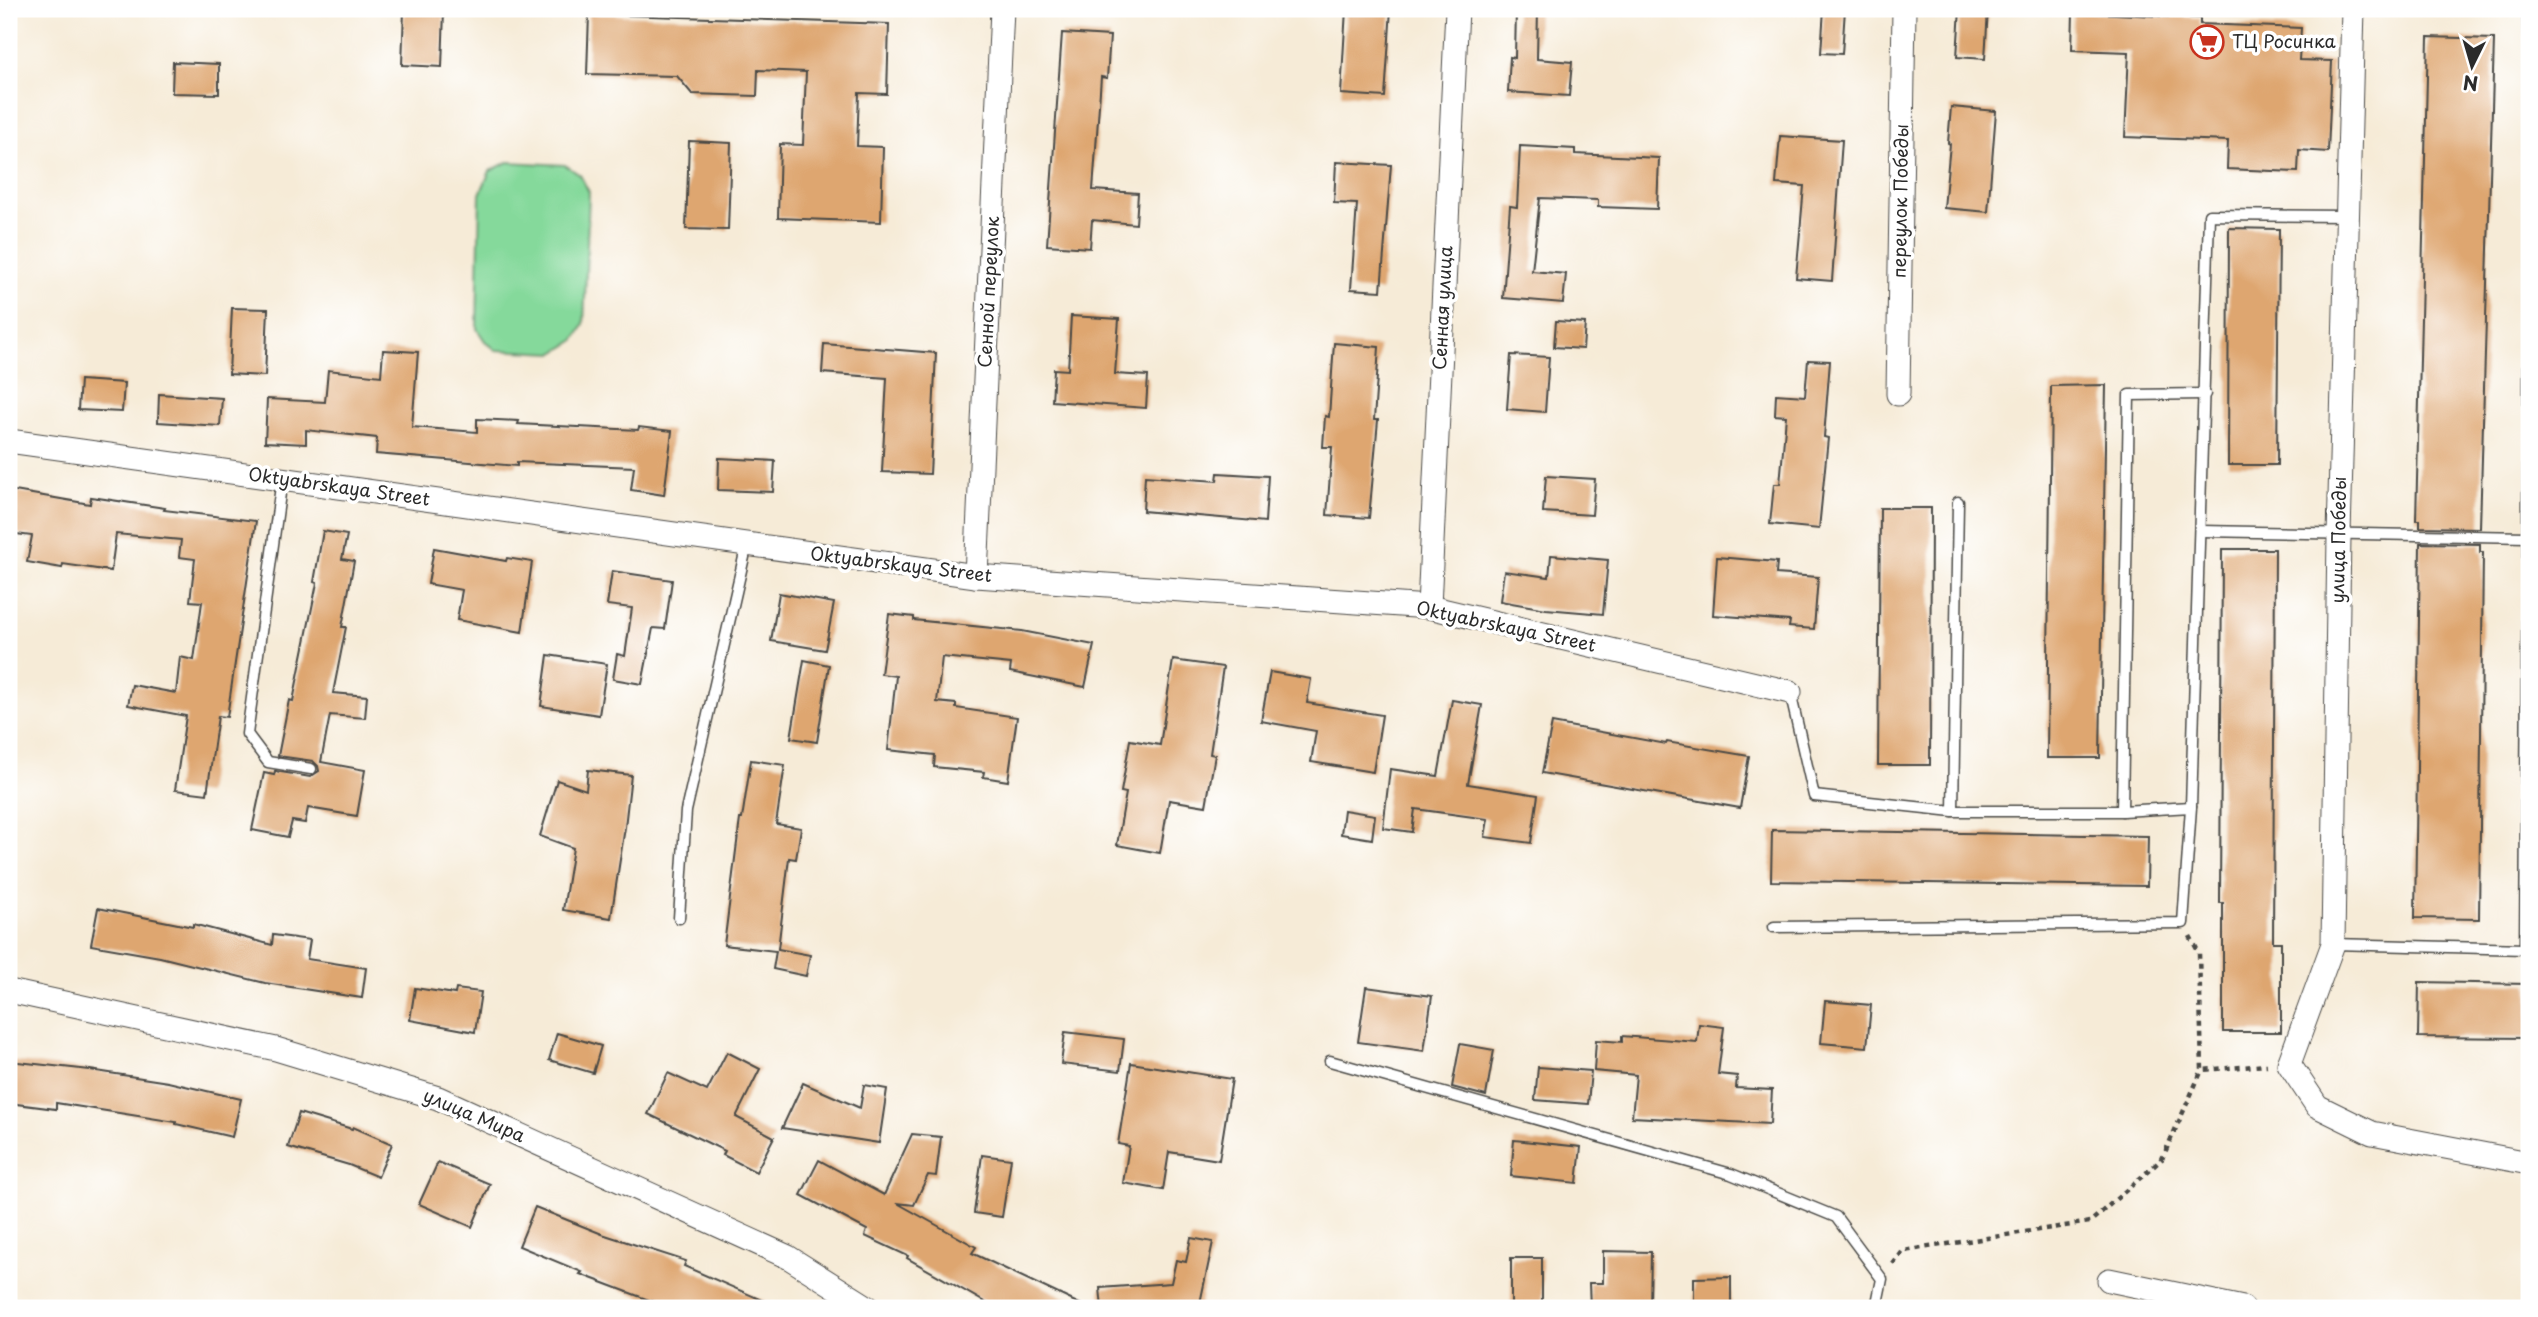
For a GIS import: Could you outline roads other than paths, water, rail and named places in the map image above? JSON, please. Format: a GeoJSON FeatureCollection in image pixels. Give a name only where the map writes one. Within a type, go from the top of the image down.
{"type":"FeatureCollection","features":[{"type":"Feature","properties":{"kind":"street","name":"Сенной переулок"},"geometry":{"type":"LineString","coordinates":[[976,576],[1002,9]]}},
{"type":"Feature","properties":{"kind":"street","name":"Сенная улица"},"geometry":{"type":"LineString","coordinates":[[1429,607],[1457,9]]}},
{"type":"Feature","properties":{"kind":"street","name":"переулок Победы"},"geometry":{"type":"LineString","coordinates":[[1898,394],[1904,9]]}},
{"type":"Feature","properties":{"kind":"street","name":"улица Победы"},"geometry":{"type":"LineString","coordinates":[[2353,9],[2339,535],[2333,944],[2289,1064],[2317,1106],[2372,1133],[2529,1163]]}},
{"type":"Feature","properties":{"kind":"street","name":"Oktyabrskaya Street"},"geometry":{"type":"LineString","coordinates":[[9,441],[976,576],[1429,607],[1790,692]]}},
{"type":"Feature","properties":{"kind":"street","name":"улица Мира"},"geometry":{"type":"LineString","coordinates":[[9,991],[276,1049],[438,1098],[788,1257],[869,1308]]}},
{"type":"Feature","properties":{"kind":"street"},"geometry":{"type":"LineString","coordinates":[[2109,1280],[2243,1308]]}},
{"type":"Feature","properties":{"kind":"lane"},"geometry":{"type":"LineString","coordinates":[[2528,9],[2529,69]]}},
{"type":"Feature","properties":{"kind":"lane"},"geometry":{"type":"LineString","coordinates":[[1774,927],[2183,923],[2191,807],[2209,215],[2347,216]]}},
{"type":"Feature","properties":{"kind":"lane"},"geometry":{"type":"LineString","coordinates":[[2333,944],[2527,949],[2529,355]]}},
{"type":"Feature","properties":{"kind":"lane"},"geometry":{"type":"LineString","coordinates":[[2122,811],[2129,395],[2205,394]]}},
{"type":"Feature","properties":{"kind":"lane"},"geometry":{"type":"LineString","coordinates":[[282,479],[247,734],[268,762],[311,769]]}},
{"type":"Feature","properties":{"kind":"lane"},"geometry":{"type":"LineString","coordinates":[[1953,811],[1958,502]]}},
{"type":"Feature","properties":{"kind":"lane"},"geometry":{"type":"LineString","coordinates":[[2201,531],[2528,537]]}},
{"type":"Feature","properties":{"kind":"lane"},"geometry":{"type":"LineString","coordinates":[[679,918],[687,811],[747,544]]}},
{"type":"Feature","properties":{"kind":"lane"},"geometry":{"type":"LineString","coordinates":[[1790,692],[1814,796],[1953,811],[2122,811],[2191,807]]}},
{"type":"Feature","properties":{"kind":"lane"},"geometry":{"type":"LineString","coordinates":[[1330,1061],[1731,1174],[1836,1217],[1882,1279],[1876,1308]]}},
{"type":"Feature","properties":{"kind":"place","name":"ТЦ Росинка"},"geometry":{"type":"Point","coordinates":[2207,42]}}]}
